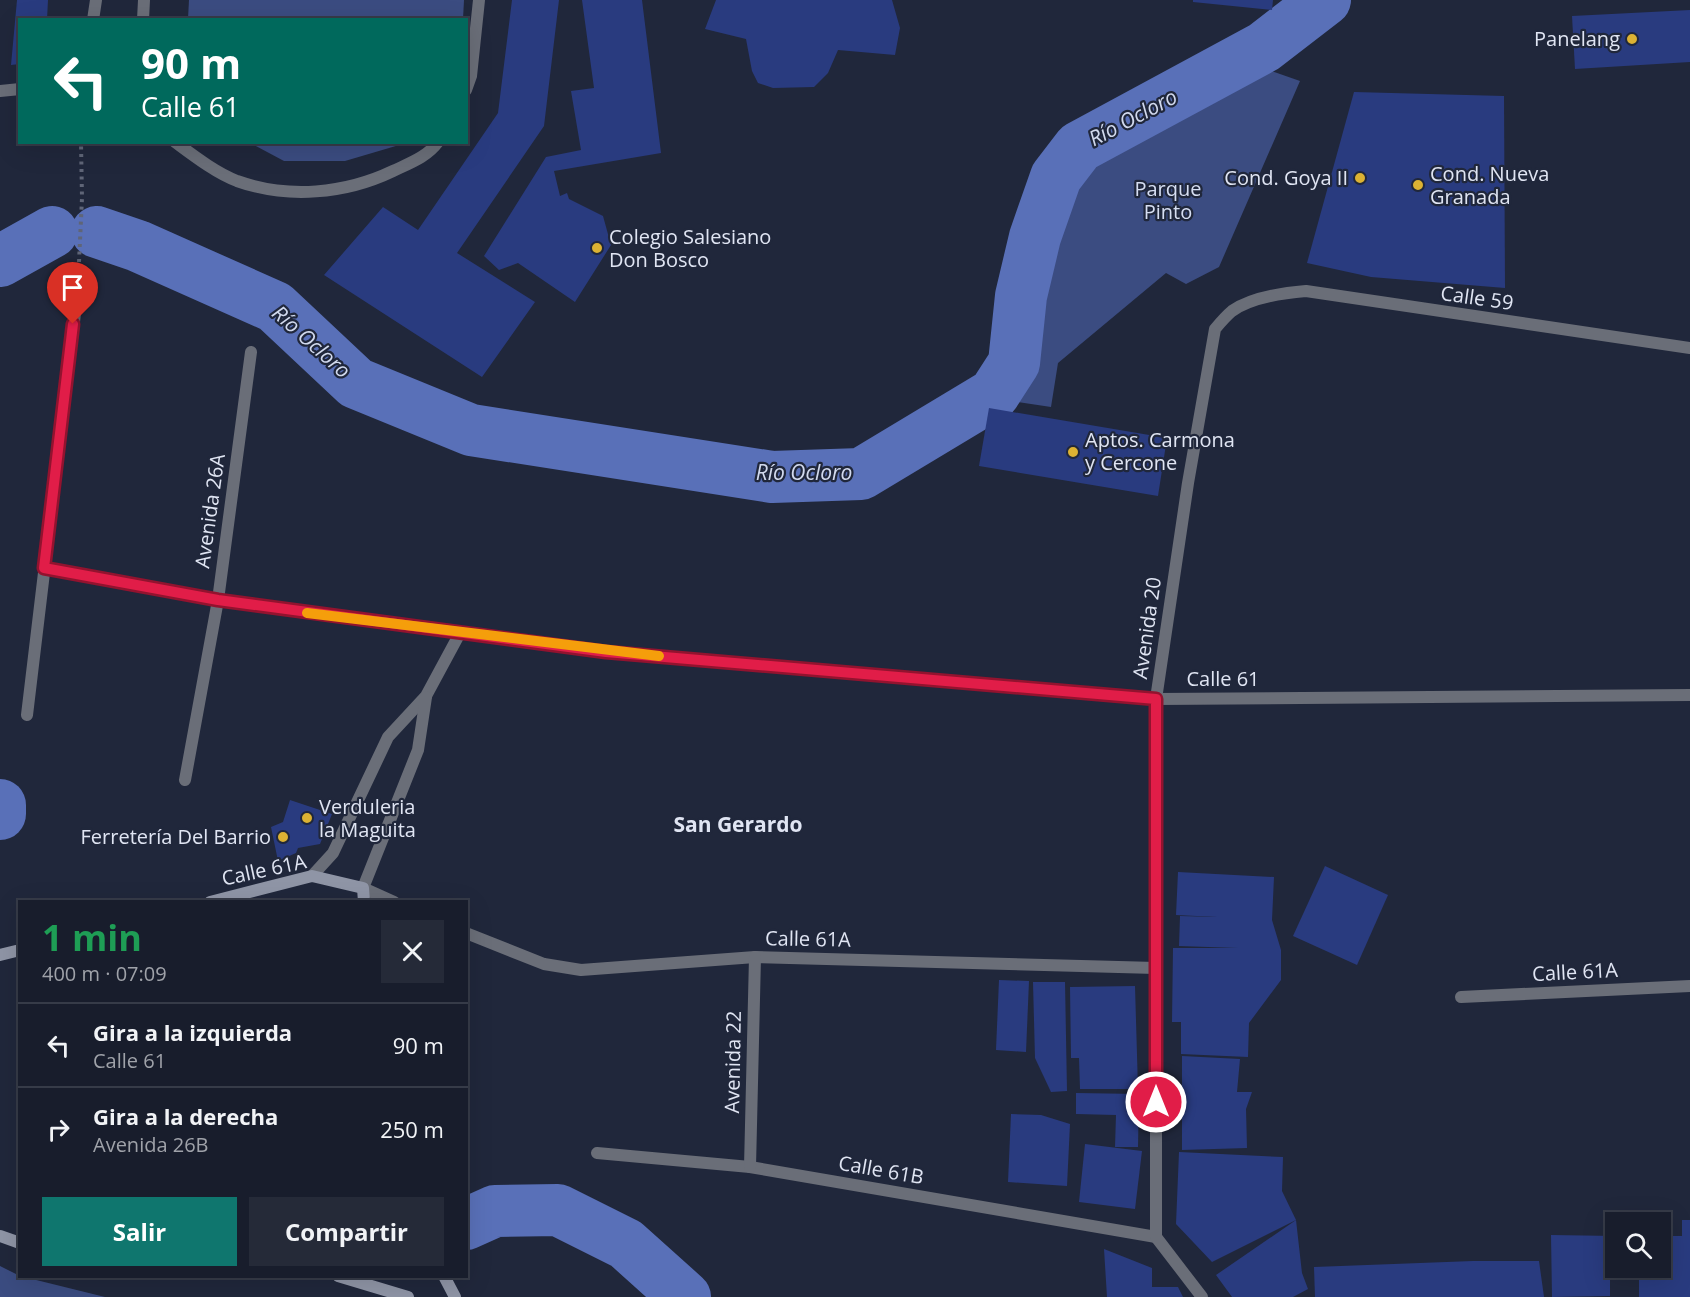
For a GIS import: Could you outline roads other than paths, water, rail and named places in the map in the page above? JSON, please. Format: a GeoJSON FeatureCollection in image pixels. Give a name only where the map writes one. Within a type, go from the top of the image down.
{"type":"FeatureCollection","features":[{"type":"Feature","properties":{"kind":"street"},"geometry":{"type":"LineString","coordinates":[[93,18],[96,0]]}},
{"type":"Feature","properties":{"kind":"street"},"geometry":{"type":"LineString","coordinates":[[143,18],[144,0]]}},
{"type":"Feature","properties":{"kind":"street"},"geometry":{"type":"LineString","coordinates":[[468,84],[471,76],[478,0]]}},
{"type":"Feature","properties":{"kind":"street"},"geometry":{"type":"LineString","coordinates":[[0,91],[18,89]]}},
{"type":"Feature","properties":{"kind":"street"},"geometry":{"type":"LineString","coordinates":[[178,144],[236,180],[299,192],[338,190],[382,176],[429,154],[436,144]]}},
{"type":"Feature","properties":{"kind":"street"},"geometry":{"type":"LineString","coordinates":[[27,715],[79,280]]}},
{"type":"Feature","properties":{"kind":"street","name":"Calle 59"},"geometry":{"type":"LineString","coordinates":[[1259,300],[1281,293],[1306,291],[1690,348]]}},
{"type":"Feature","properties":{"kind":"street","name":"Avenida 20"},"geometry":{"type":"LineString","coordinates":[[1156,1237],[1156,699],[1188,483],[1215,329],[1232,311],[1259,300]]}},
{"type":"Feature","properties":{"kind":"street","name":"Avenida 26A"},"geometry":{"type":"LineString","coordinates":[[185,780],[218,600],[251,352]]}},
{"type":"Feature","properties":{"kind":"street","name":"Calle 61"},"geometry":{"type":"LineString","coordinates":[[44,568],[218,600],[606,652],[1156,699],[1690,695]]}},
{"type":"Feature","properties":{"kind":"street"},"geometry":{"type":"LineString","coordinates":[[312,876],[333,853],[388,737],[426,696],[460,633]]}},
{"type":"Feature","properties":{"kind":"street"},"geometry":{"type":"LineString","coordinates":[[364,900],[363,888],[418,750],[426,696]]}},
{"type":"Feature","properties":{"kind":"street","name":"Calle 61A"},"geometry":{"type":"LineString","coordinates":[[218,900],[312,876],[363,888],[390,900]]}},
{"type":"Feature","properties":{"kind":"street","name":"Calle 61A"},"geometry":{"type":"LineString","coordinates":[[468,934],[544,964],[581,970],[755,957],[1156,968]]}},
{"type":"Feature","properties":{"kind":"street"},"geometry":{"type":"LineString","coordinates":[[0,955],[18,950]]}},
{"type":"Feature","properties":{"kind":"street","name":"Avenida 22"},"geometry":{"type":"LineString","coordinates":[[750,1167],[755,957]]}},
{"type":"Feature","properties":{"kind":"street","name":"Calle 61A"},"geometry":{"type":"LineString","coordinates":[[1461,997],[1690,986]]}},
{"type":"Feature","properties":{"kind":"street","name":"Calle 61B"},"geometry":{"type":"LineString","coordinates":[[597,1153],[750,1167],[1156,1237]]}},
{"type":"Feature","properties":{"kind":"street"},"geometry":{"type":"LineString","coordinates":[[0,1236],[18,1242]]}},
{"type":"Feature","properties":{"kind":"street"},"geometry":{"type":"LineString","coordinates":[[1156,1237],[1202,1297]]}},
{"type":"Feature","properties":{"kind":"street"},"geometry":{"type":"LineString","coordinates":[[345,1278],[408,1297]]}},
{"type":"Feature","properties":{"kind":"street"},"geometry":{"type":"LineString","coordinates":[[445,1278],[455,1297]]}},
{"type":"Feature","properties":{"kind":"waterway","name":"Río Ocloro"},"geometry":{"type":"LineString","coordinates":[[97,232],[138,246],[275,307],[356,383],[471,430],[772,477],[861,474],[994,394],[1014,363],[1021,296],[1035,237],[1056,177],[1079,147],[1264,47],[1325,0]]}},
{"type":"Feature","properties":{"kind":"waterway","name":"Río Ocloro"},"geometry":{"type":"LineString","coordinates":[[0,261],[52,232]]}},
{"type":"Feature","properties":{"kind":"waterway","name":"Río Ocloro"},"geometry":{"type":"LineString","coordinates":[[0,805],[0,814]]}},
{"type":"Feature","properties":{"kind":"waterway","name":"Río Ocloro"},"geometry":{"type":"LineString","coordinates":[[468,1223],[495,1211],[558,1210],[626,1244],[685,1297]]}},
{"type":"Feature","properties":{"kind":"place","name":"Panelang"},"geometry":{"type":"Point","coordinates":[1632,39]}},
{"type":"Feature","properties":{"kind":"place","name":"Cond. Goya II"},"geometry":{"type":"Point","coordinates":[1360,178]}},
{"type":"Feature","properties":{"kind":"place","name":"Cond. Nueva Granada"},"geometry":{"type":"Point","coordinates":[1418,185]}},
{"type":"Feature","properties":{"kind":"place","name":"Colegio Salesiano Don Bosco"},"geometry":{"type":"Point","coordinates":[597,248]}},
{"type":"Feature","properties":{"kind":"place","name":"Aptos. Carmona y Cercone"},"geometry":{"type":"Point","coordinates":[1073,452]}},
{"type":"Feature","properties":{"kind":"place","name":"Verduleria la Maguita"},"geometry":{"type":"Point","coordinates":[307,818]}},
{"type":"Feature","properties":{"kind":"place","name":"Ferretería Del Barrio"},"geometry":{"type":"Point","coordinates":[283,837]}},
{"type":"Feature","properties":{"kind":"district","name":"San Gerardo"},"geometry":{"type":"Point","coordinates":[738,825]}},
{"type":"Feature","properties":{"kind":"park label","name":"Parque Pinto"},"geometry":{"type":"Point","coordinates":[1168,200]}}]}
